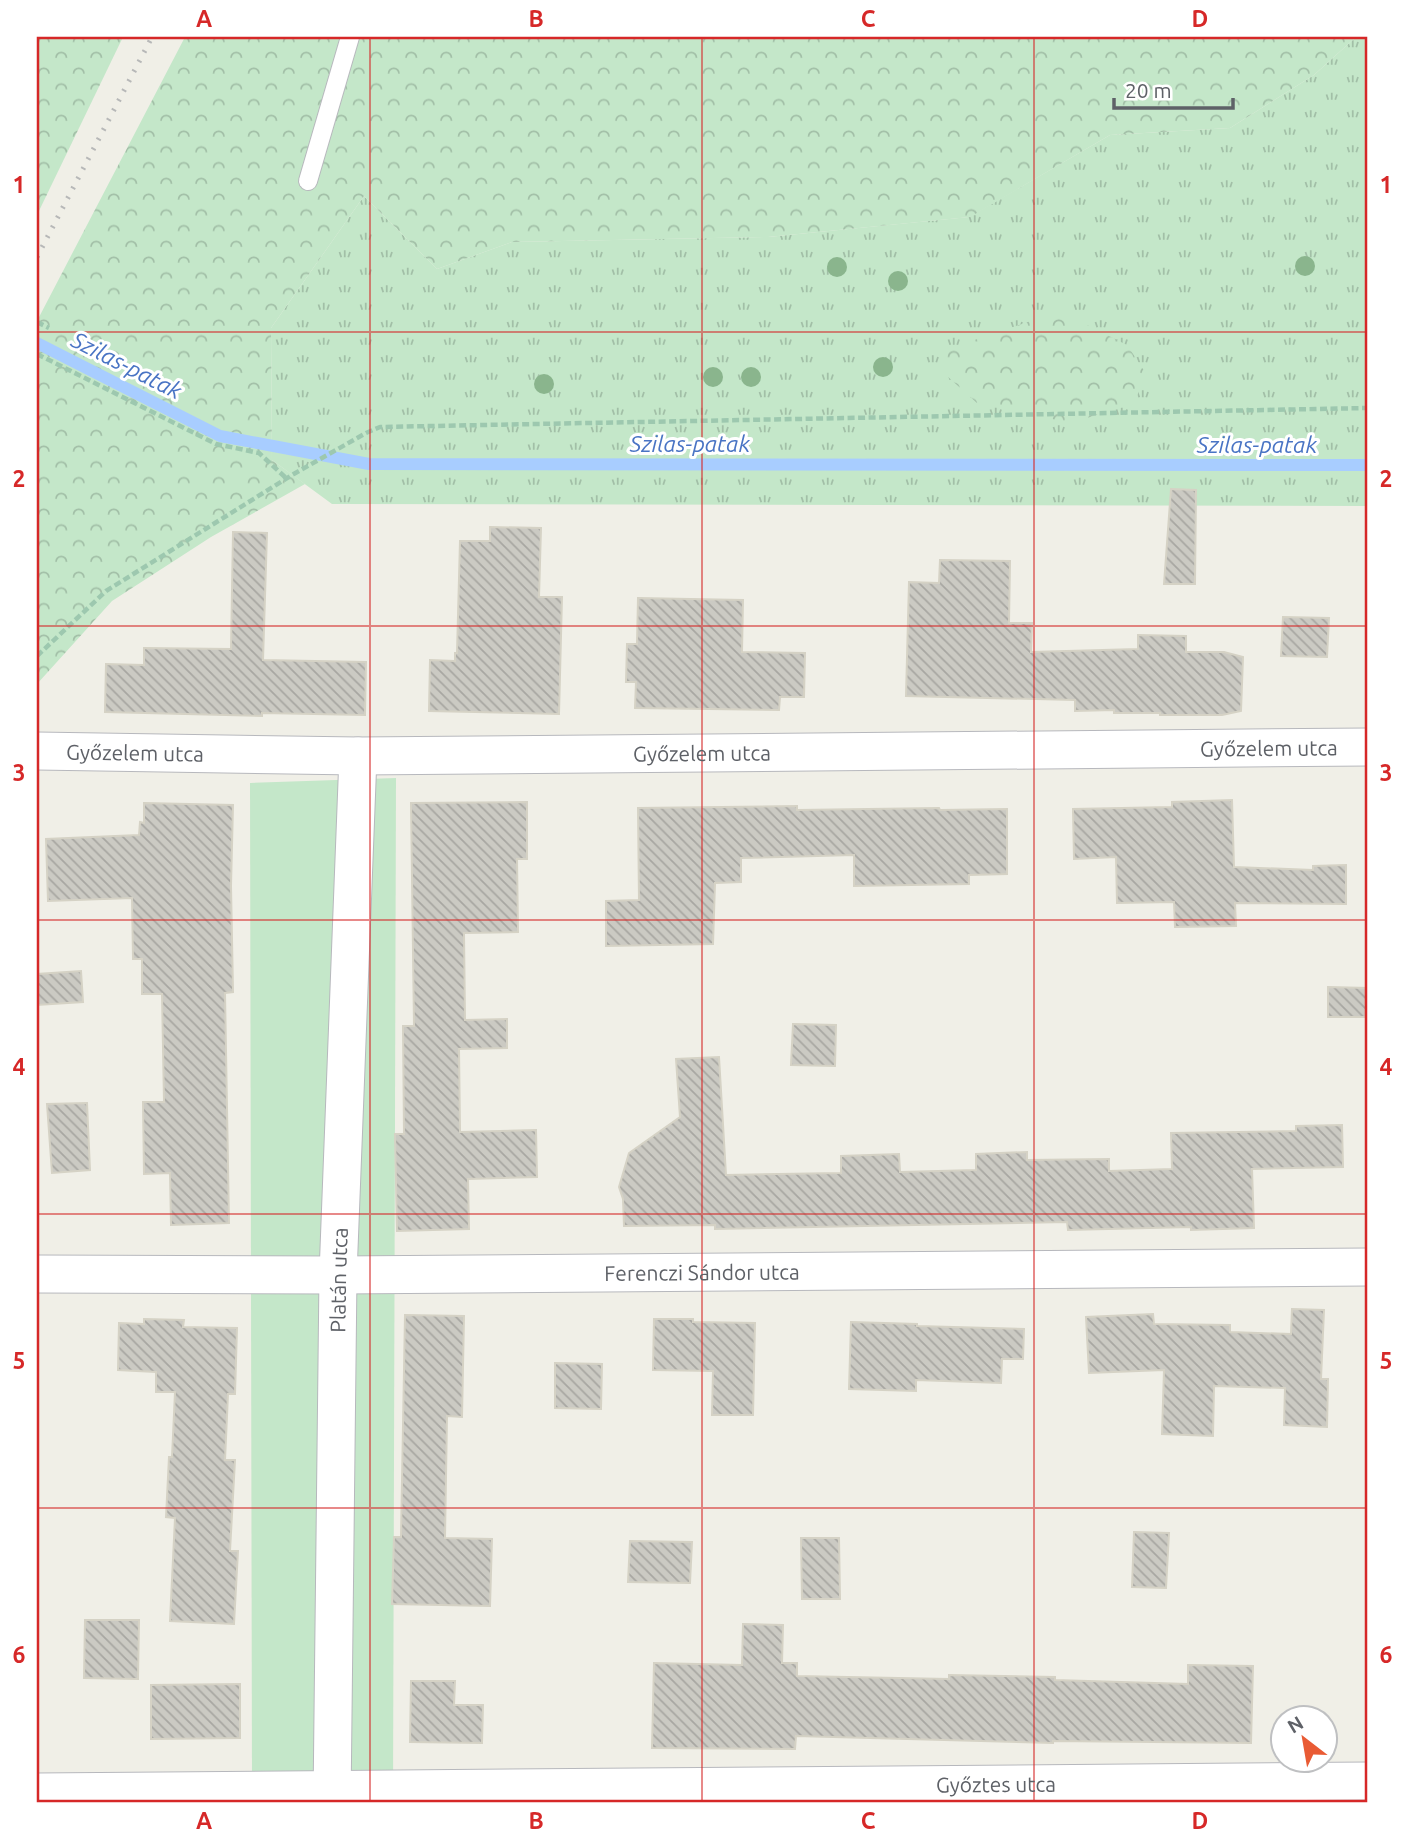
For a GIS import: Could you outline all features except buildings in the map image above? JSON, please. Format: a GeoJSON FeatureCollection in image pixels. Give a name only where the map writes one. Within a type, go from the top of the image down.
{"type":"FeatureCollection","features":[{"type":"Feature","properties":{"kind":"street","name":"Győzelem utca"},"geometry":{"type":"LineString","coordinates":[[37,751],[359,756],[1368,747]]}},
{"type":"Feature","properties":{"kind":"street","name":"Platán utca"},"geometry":{"type":"LineString","coordinates":[[332,1797],[338,1275],[359,756]]}},
{"type":"Feature","properties":{"kind":"street","name":"Ferenczi Sándor utca"},"geometry":{"type":"LineString","coordinates":[[37,1274],[338,1275],[1368,1267]]}},
{"type":"Feature","properties":{"kind":"street","name":"Győztes utca"},"geometry":{"type":"LineString","coordinates":[[37,1792],[332,1797],[1368,1781]]}},
{"type":"Feature","properties":{"kind":"lane"},"geometry":{"type":"LineString","coordinates":[[308,181],[351,37]]}},
{"type":"Feature","properties":{"kind":"path"},"geometry":{"type":"LineString","coordinates":[[37,322],[49,328]]}},
{"type":"Feature","properties":{"kind":"path"},"geometry":{"type":"LineString","coordinates":[[37,354],[216,444],[259,453],[289,476]]}},
{"type":"Feature","properties":{"kind":"path"},"geometry":{"type":"LineString","coordinates":[[37,656],[106,591],[289,476],[380,427],[1368,408]]}},
{"type":"Feature","properties":{"kind":"green space"},"geometry":{"type":"Polygon","coordinates":[[[37,37],[123,37],[37,215],[37,37]]]}},
{"type":"Feature","properties":{"kind":"green space"},"geometry":{"type":"Polygon","coordinates":[[[185,37],[1356,37],[1314,75],[1230,128],[1110,135],[970,217],[768,237],[512,242],[437,269],[364,196],[271,328],[272,460],[305,484],[211,537],[112,601],[37,684],[37,321],[185,37]]]}},
{"type":"Feature","properties":{"kind":"green space"},"geometry":{"type":"Polygon","coordinates":[[[1356,37],[1368,37],[1368,506],[332,504],[272,460],[271,328],[364,196],[437,269],[512,242],[768,237],[969,217],[1110,135],[1230,128],[1314,75],[1356,37]]]}},
{"type":"Feature","properties":{"kind":"green space"},"geometry":{"type":"Polygon","coordinates":[[[1054,313],[1085,324],[1127,345],[1145,372],[1135,403],[1071,423],[977,403],[947,376],[945,350],[1054,313]]]}},
{"type":"Feature","properties":{"kind":"green space"},"geometry":{"type":"Polygon","coordinates":[[[396,778],[393,1803],[252,1803],[250,783],[396,778]]]}},
{"type":"Feature","properties":{"kind":"waterway","name":"Szilas-patak"},"geometry":{"type":"LineString","coordinates":[[37,343],[220,436],[369,464],[1368,465]]}},
{"type":"Feature","properties":{"kind":"railway"},"geometry":{"type":"LineString","coordinates":[[37,257],[152,37]]}}]}
